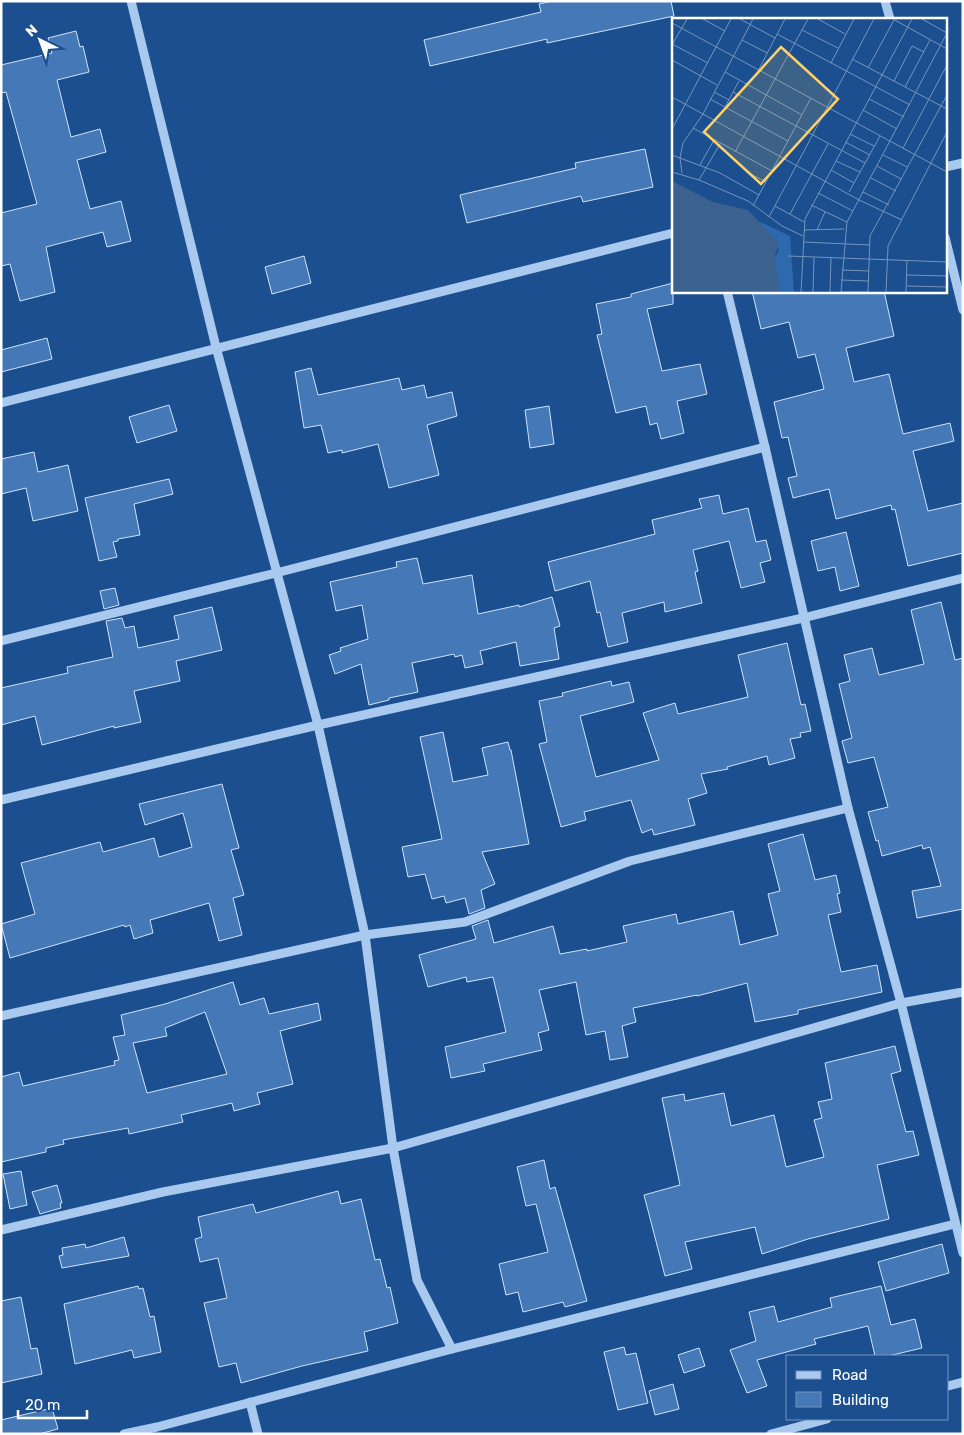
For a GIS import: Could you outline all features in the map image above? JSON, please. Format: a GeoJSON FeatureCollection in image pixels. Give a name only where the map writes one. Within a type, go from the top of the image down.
{"type":"FeatureCollection","features":[{"type":"Feature","properties":{"kind":"street"},"geometry":{"type":"LineString","coordinates":[[131,1],[216,348],[318,725],[365,936],[393,1148],[417,1280],[452,1349]]}},
{"type":"Feature","properties":{"kind":"street"},"geometry":{"type":"LineString","coordinates":[[885,1],[890,18]]}},
{"type":"Feature","properties":{"kind":"street"},"geometry":{"type":"LineString","coordinates":[[946,167],[963,163]]}},
{"type":"Feature","properties":{"kind":"street"},"geometry":{"type":"LineString","coordinates":[[1,403],[672,233]]}},
{"type":"Feature","properties":{"kind":"street"},"geometry":{"type":"LineString","coordinates":[[946,241],[963,310]]}},
{"type":"Feature","properties":{"kind":"street"},"geometry":{"type":"LineString","coordinates":[[727,292],[848,808],[901,1004],[963,1252]]}},
{"type":"Feature","properties":{"kind":"street"},"geometry":{"type":"LineString","coordinates":[[1,641],[276,573],[765,447]]}},
{"type":"Feature","properties":{"kind":"street"},"geometry":{"type":"LineString","coordinates":[[1,800],[318,725],[804,618],[963,578]]}},
{"type":"Feature","properties":{"kind":"street"},"geometry":{"type":"LineString","coordinates":[[1,1016],[365,936],[465,922],[630,861],[848,808]]}},
{"type":"Feature","properties":{"kind":"street"},"geometry":{"type":"LineString","coordinates":[[1,1230],[163,1192],[393,1148],[901,1004],[963,992]]}},
{"type":"Feature","properties":{"kind":"street"},"geometry":{"type":"LineString","coordinates":[[124,1434],[158,1430],[250,1402],[452,1349],[955,1224]]}},
{"type":"Feature","properties":{"kind":"street"},"geometry":{"type":"LineString","coordinates":[[949,1386],[963,1382]]}},
{"type":"Feature","properties":{"kind":"street"},"geometry":{"type":"LineString","coordinates":[[250,1402],[258,1434]]}},
{"type":"Feature","properties":{"kind":"street"},"geometry":{"type":"LineString","coordinates":[[771,1434],[823,1420]]}},
{"type":"Feature","properties":{"kind":"building"},"geometry":{"type":"Polygon","coordinates":[[[552,1],[671,1],[674,16],[547,43],[547,39],[430,66],[424,40],[541,12],[539,4],[552,1]]]}},
{"type":"Feature","properties":{"kind":"building"},"geometry":{"type":"Polygon","coordinates":[[[76,31],[80,47],[83,46],[89,72],[57,80],[71,137],[100,129],[106,152],[77,160],[90,209],[121,201],[131,241],[107,247],[103,232],[46,247],[55,292],[20,301],[10,264],[1,266],[1,213],[37,204],[6,92],[1,93],[1,65],[52,53],[48,38],[76,31]]]}},
{"type":"Feature","properties":{"kind":"building"},"geometry":{"type":"Polygon","coordinates":[[[645,149],[653,187],[583,202],[581,196],[467,223],[460,195],[576,168],[575,163],[645,149]]]}},
{"type":"Feature","properties":{"kind":"building"},"geometry":{"type":"Polygon","coordinates":[[[304,256],[311,283],[272,294],[265,267],[304,256]]]}},
{"type":"Feature","properties":{"kind":"building"},"geometry":{"type":"Polygon","coordinates":[[[672,283],[673,304],[647,309],[662,371],[700,364],[707,394],[677,401],[684,433],[661,439],[657,423],[650,425],[646,406],[616,413],[597,335],[602,334],[596,304],[631,297],[631,294],[672,283]]]}},
{"type":"Feature","properties":{"kind":"building"},"geometry":{"type":"Polygon","coordinates":[[[752,292],[884,292],[894,336],[846,348],[854,382],[889,374],[903,434],[950,423],[954,441],[913,451],[928,511],[963,503],[963,553],[908,566],[895,509],[892,510],[891,505],[836,519],[829,489],[793,498],[788,478],[797,476],[788,437],[782,438],[774,402],[824,389],[815,354],[798,358],[789,322],[761,329],[752,292]]]}},
{"type":"Feature","properties":{"kind":"building"},"geometry":{"type":"Polygon","coordinates":[[[47,338],[52,359],[1,372],[1,350],[47,338]]]}},
{"type":"Feature","properties":{"kind":"building"},"geometry":{"type":"Polygon","coordinates":[[[311,368],[318,395],[399,378],[402,390],[424,385],[427,398],[452,392],[457,416],[427,425],[439,475],[389,488],[378,444],[342,453],[342,450],[328,453],[321,425],[304,428],[295,372],[311,368]]]}},
{"type":"Feature","properties":{"kind":"building"},"geometry":{"type":"Polygon","coordinates":[[[169,405],[177,431],[137,443],[129,417],[169,405]]]}},
{"type":"Feature","properties":{"kind":"building"},"geometry":{"type":"Polygon","coordinates":[[[549,406],[554,444],[530,448],[525,410],[549,406]]]}},
{"type":"Feature","properties":{"kind":"building"},"geometry":{"type":"Polygon","coordinates":[[[34,452],[38,472],[68,465],[78,511],[33,521],[26,488],[1,494],[1,459],[34,452]]]}},
{"type":"Feature","properties":{"kind":"building"},"geometry":{"type":"Polygon","coordinates":[[[169,479],[173,494],[134,504],[140,535],[118,539],[118,541],[113,542],[117,557],[99,561],[85,498],[169,479]]]}},
{"type":"Feature","properties":{"kind":"building"},"geometry":{"type":"Polygon","coordinates":[[[719,495],[723,514],[748,508],[756,542],[766,540],[771,560],[760,563],[765,582],[741,588],[729,541],[693,550],[698,571],[695,572],[702,603],[665,612],[664,602],[622,613],[628,642],[608,647],[600,612],[597,613],[590,581],[555,591],[548,562],[655,534],[652,520],[702,508],[699,499],[719,495]]]}},
{"type":"Feature","properties":{"kind":"building"},"geometry":{"type":"Polygon","coordinates":[[[846,532],[859,586],[840,591],[835,567],[818,571],[811,541],[846,532]]]}},
{"type":"Feature","properties":{"kind":"building"},"geometry":{"type":"Polygon","coordinates":[[[417,558],[423,584],[472,575],[478,614],[519,605],[519,607],[552,597],[560,626],[554,628],[559,659],[520,666],[516,642],[480,651],[483,664],[465,668],[462,655],[455,657],[454,654],[412,663],[418,692],[389,698],[389,700],[369,705],[361,664],[335,674],[329,655],[341,651],[340,648],[368,639],[362,605],[336,611],[330,582],[397,567],[396,562],[417,558]]]}},
{"type":"Feature","properties":{"kind":"building"},"geometry":{"type":"Polygon","coordinates":[[[115,588],[119,605],[104,609],[100,591],[115,588]]]}},
{"type":"Feature","properties":{"kind":"building"},"geometry":{"type":"Polygon","coordinates":[[[941,602],[955,660],[963,658],[963,909],[917,918],[912,891],[941,886],[930,847],[923,849],[922,845],[882,856],[868,812],[888,807],[874,757],[848,763],[842,741],[852,738],[839,684],[850,681],[844,655],[872,648],[879,675],[924,664],[911,610],[941,602]]]}},
{"type":"Feature","properties":{"kind":"building"},"geometry":{"type":"Polygon","coordinates":[[[212,607],[222,650],[176,661],[180,681],[134,691],[141,722],[114,728],[114,726],[42,745],[35,716],[1,725],[1,688],[68,673],[67,667],[113,657],[106,621],[122,618],[125,628],[134,626],[138,648],[179,639],[174,616],[212,607]]]}},
{"type":"Feature","properties":{"kind":"building"},"geometry":{"type":"Polygon","coordinates":[[[787,643],[801,705],[805,704],[811,731],[800,733],[801,737],[790,739],[795,758],[769,765],[767,756],[727,767],[728,769],[701,774],[707,793],[688,799],[695,825],[654,835],[652,829],[642,833],[631,800],[584,812],[586,820],[561,827],[539,744],[547,742],[539,701],[563,696],[562,693],[611,681],[612,686],[629,682],[634,702],[580,716],[596,777],[659,760],[643,713],[675,703],[678,714],[748,697],[738,655],[787,643]]]}},
{"type":"Feature","properties":{"kind":"building"},"geometry":{"type":"Polygon","coordinates":[[[443,732],[453,782],[488,775],[482,748],[508,742],[529,844],[482,852],[495,884],[481,890],[485,908],[469,914],[465,898],[446,903],[444,896],[432,899],[425,874],[408,877],[402,847],[442,839],[420,737],[443,732]]]}},
{"type":"Feature","properties":{"kind":"building"},"geometry":{"type":"Polygon","coordinates":[[[222,784],[239,848],[231,850],[244,895],[233,898],[242,935],[219,941],[209,903],[150,920],[153,933],[134,939],[130,925],[125,927],[124,925],[10,958],[1,924],[35,914],[21,863],[100,842],[103,852],[154,838],[159,857],[192,847],[183,813],[145,825],[139,804],[222,784]]]}},
{"type":"Feature","properties":{"kind":"building"},"geometry":{"type":"Polygon","coordinates":[[[803,834],[815,880],[836,875],[840,893],[837,894],[841,912],[828,915],[841,972],[877,965],[882,992],[798,1010],[798,1014],[755,1022],[747,983],[697,996],[633,1008],[636,1022],[622,1026],[628,1057],[610,1060],[605,1031],[586,1035],[576,982],[539,990],[549,1030],[538,1033],[542,1050],[483,1064],[485,1071],[451,1078],[445,1047],[506,1032],[493,977],[467,982],[466,977],[428,987],[419,955],[476,939],[472,926],[488,920],[494,943],[553,926],[560,954],[587,949],[587,951],[627,942],[623,926],[676,914],[678,924],[733,911],[740,945],[778,935],[768,894],[780,891],[768,844],[803,834]]]}},
{"type":"Feature","properties":{"kind":"building"},"geometry":{"type":"Polygon","coordinates":[[[233,982],[240,1005],[264,998],[269,1014],[318,1003],[321,1020],[280,1031],[293,1084],[257,1093],[260,1104],[234,1111],[232,1103],[181,1115],[183,1122],[129,1134],[128,1128],[63,1140],[64,1144],[46,1148],[46,1152],[1,1162],[1,1077],[19,1072],[23,1086],[115,1065],[114,1061],[119,1060],[113,1037],[125,1035],[121,1015],[165,1004],[233,982]],[[205,1012],[165,1028],[167,1036],[133,1043],[147,1093],[227,1074],[205,1012]]]}},
{"type":"Feature","properties":{"kind":"building"},"geometry":{"type":"Polygon","coordinates":[[[895,1046],[901,1071],[891,1074],[906,1132],[913,1131],[919,1155],[877,1165],[889,1219],[808,1239],[762,1254],[755,1227],[685,1242],[692,1269],[665,1276],[644,1195],[680,1185],[662,1098],[684,1094],[685,1101],[724,1093],[731,1126],[774,1115],[786,1167],[824,1157],[814,1120],[822,1118],[818,1102],[832,1099],[825,1063],[895,1046]]]}},
{"type":"Feature","properties":{"kind":"building"},"geometry":{"type":"Polygon","coordinates":[[[544,1160],[550,1189],[555,1187],[587,1301],[565,1307],[563,1302],[523,1312],[518,1292],[506,1295],[499,1264],[548,1252],[536,1204],[526,1206],[517,1167],[544,1160]]]}},
{"type":"Feature","properties":{"kind":"building"},"geometry":{"type":"Polygon","coordinates":[[[21,1171],[27,1205],[10,1209],[3,1174],[21,1171]]]}},
{"type":"Feature","properties":{"kind":"building"},"geometry":{"type":"Polygon","coordinates":[[[57,1185],[62,1203],[60,1203],[61,1208],[40,1214],[32,1192],[57,1185]]]}},
{"type":"Feature","properties":{"kind":"building"},"geometry":{"type":"Polygon","coordinates":[[[338,1191],[341,1204],[361,1199],[375,1260],[380,1259],[387,1288],[390,1287],[398,1323],[364,1332],[368,1351],[302,1366],[241,1383],[236,1363],[219,1367],[204,1303],[227,1298],[218,1258],[200,1262],[195,1239],[202,1237],[198,1217],[253,1204],[256,1213],[338,1191]]]}},
{"type":"Feature","properties":{"kind":"building"},"geometry":{"type":"Polygon","coordinates":[[[124,1237],[129,1256],[62,1268],[59,1256],[63,1255],[62,1248],[85,1244],[86,1248],[124,1237]]]}},
{"type":"Feature","properties":{"kind":"building"},"geometry":{"type":"Polygon","coordinates":[[[942,1244],[949,1273],[886,1291],[878,1262],[942,1244]]]}},
{"type":"Feature","properties":{"kind":"building"},"geometry":{"type":"Polygon","coordinates":[[[138,1286],[139,1289],[143,1288],[150,1317],[154,1316],[161,1352],[134,1358],[132,1350],[75,1364],[64,1304],[138,1286]]]}},
{"type":"Feature","properties":{"kind":"building"},"geometry":{"type":"Polygon","coordinates":[[[881,1286],[891,1325],[915,1319],[922,1348],[892,1355],[875,1355],[868,1326],[814,1339],[816,1344],[757,1360],[767,1386],[747,1393],[730,1350],[756,1341],[749,1312],[774,1306],[778,1322],[832,1307],[830,1298],[881,1286]]]}},
{"type":"Feature","properties":{"kind":"building"},"geometry":{"type":"Polygon","coordinates":[[[21,1297],[31,1349],[37,1348],[42,1374],[1,1383],[1,1301],[21,1297]]]}},
{"type":"Feature","properties":{"kind":"building"},"geometry":{"type":"Polygon","coordinates":[[[624,1347],[626,1355],[636,1353],[648,1403],[618,1410],[604,1352],[624,1347]]]}},
{"type":"Feature","properties":{"kind":"building"},"geometry":{"type":"Polygon","coordinates":[[[699,1348],[705,1366],[684,1373],[678,1355],[699,1348]]]}},
{"type":"Feature","properties":{"kind":"building"},"geometry":{"type":"Polygon","coordinates":[[[673,1384],[679,1409],[655,1415],[649,1391],[673,1384]]]}},
{"type":"Feature","properties":{"kind":"building"},"geometry":{"type":"Polygon","coordinates":[[[52,1408],[58,1429],[39,1434],[1,1434],[1,1420],[52,1408]]]}}]}
